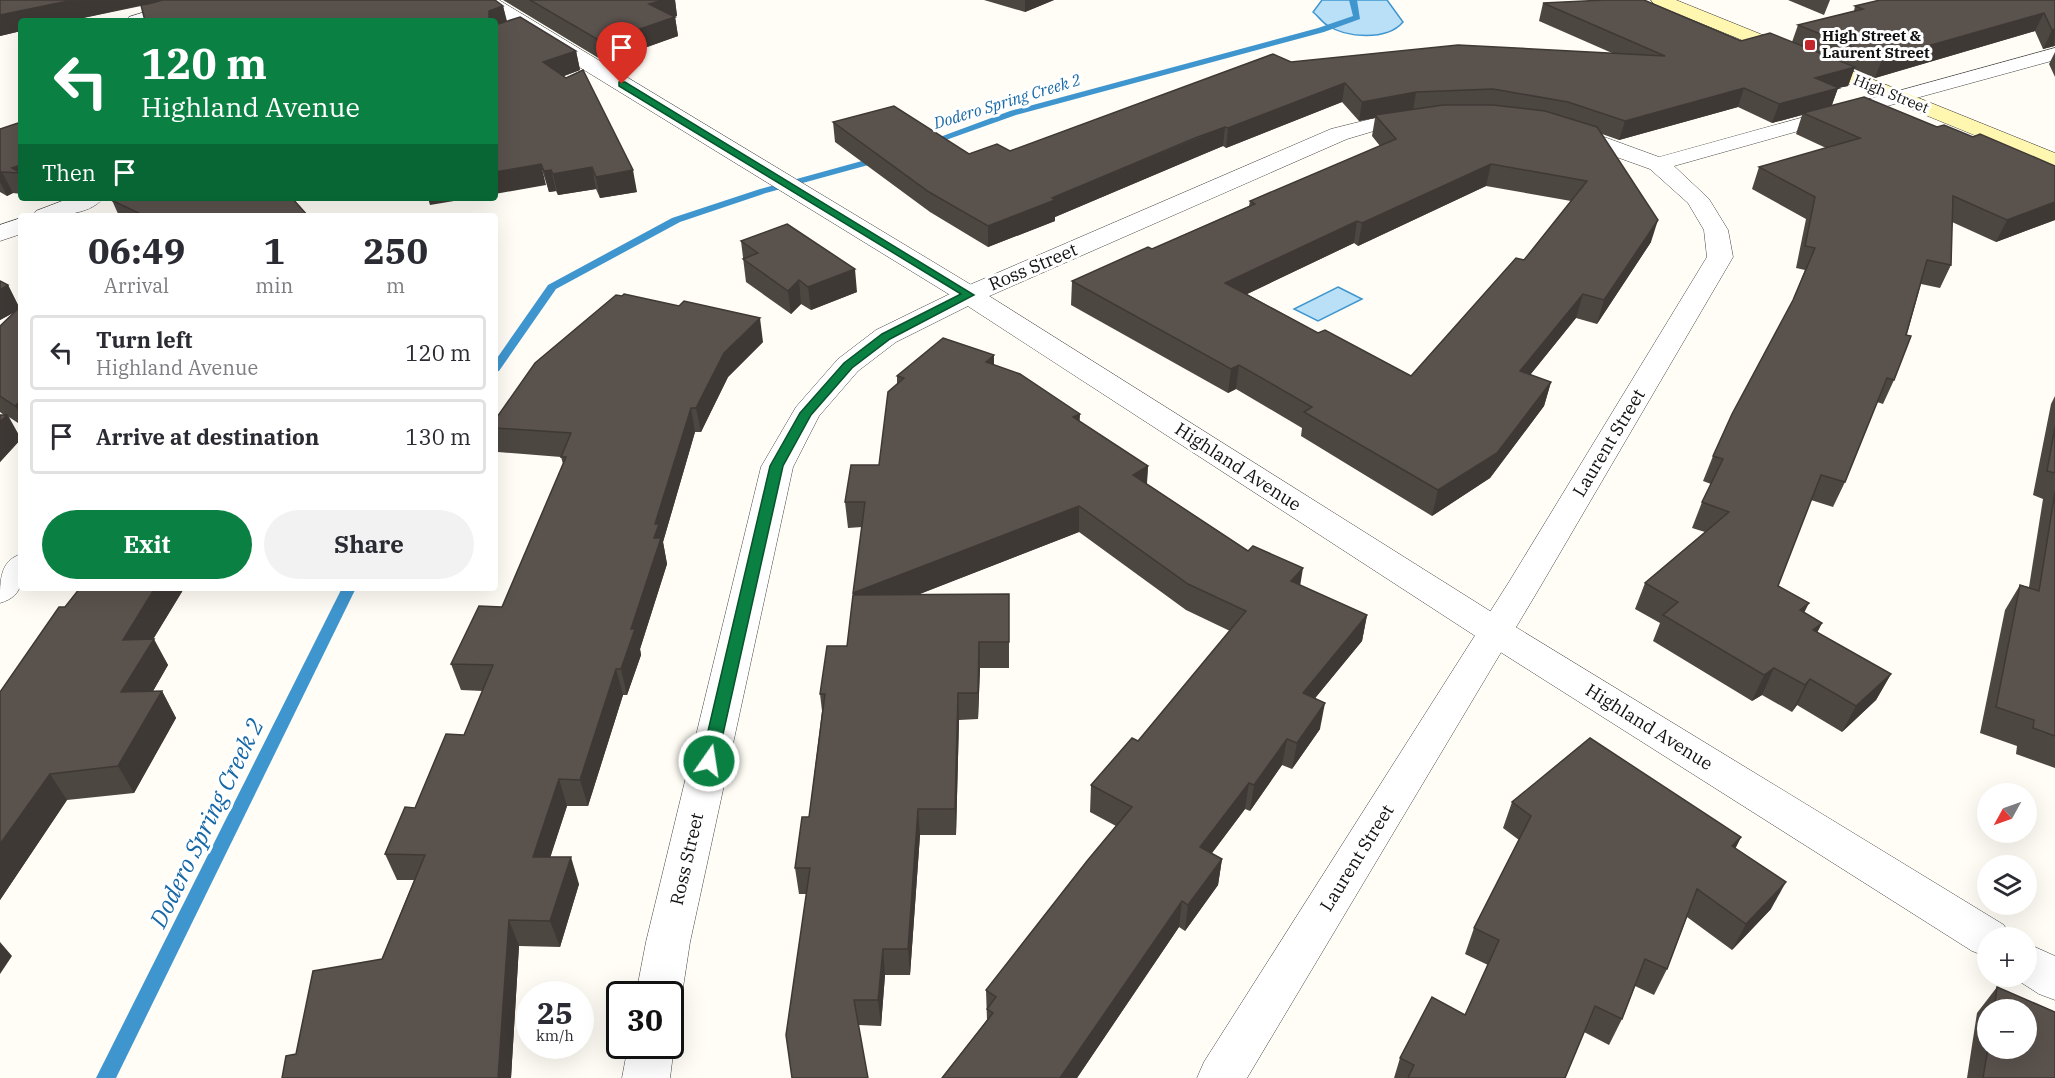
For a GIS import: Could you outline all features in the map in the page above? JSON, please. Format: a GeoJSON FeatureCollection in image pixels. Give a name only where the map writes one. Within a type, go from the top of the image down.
{"type":"FeatureCollection","features":[{"type":"Feature","properties":{"kind":"main road","name":"High Street"},"geometry":{"type":"LineString","coordinates":[[1660,0],[2055,161]]}},
{"type":"Feature","properties":{"kind":"street"},"geometry":{"type":"LineString","coordinates":[[145,18],[201,0]]}},
{"type":"Feature","properties":{"kind":"street","name":"Highland Avenue"},"geometry":{"type":"LineString","coordinates":[[487,0],[515,30],[969,295],[1496,632],[1977,931]]}},
{"type":"Feature","properties":{"kind":"street"},"geometry":{"type":"LineString","coordinates":[[1538,124],[1590,138],[1658,164],[2055,54]]}},
{"type":"Feature","properties":{"kind":"street","name":"Ross Street"},"geometry":{"type":"LineString","coordinates":[[661,981],[668,942],[777,466],[806,413],[848,365],[886,336],[969,295],[1339,134],[1383,122],[1446,116]]}},
{"type":"Feature","properties":{"kind":"street","name":"Laurent Street"},"geometry":{"type":"LineString","coordinates":[[1221,1078],[1496,632],[1719,257],[1716,230],[1697,199],[1658,164]]}},
{"type":"Feature","properties":{"kind":"street"},"geometry":{"type":"LineString","coordinates":[[53,213],[83,201]]}},
{"type":"Feature","properties":{"kind":"street"},"geometry":{"type":"LineString","coordinates":[[0,591],[18,569]]}},
{"type":"Feature","properties":{"kind":"street"},"geometry":{"type":"LineString","coordinates":[[2037,969],[2055,980]]}},
{"type":"Feature","properties":{"kind":"street"},"geometry":{"type":"LineString","coordinates":[[646,1078],[649,1059]]}},
{"type":"Feature","properties":{"kind":"water"},"geometry":{"type":"Polygon","coordinates":[[[1322,0],[1387,0],[1403,22],[1396,28],[1377,35],[1345,33],[1327,25],[1313,12],[1322,0]]]}},
{"type":"Feature","properties":{"kind":"water"},"geometry":{"type":"Polygon","coordinates":[[[1338,287],[1362,299],[1318,321],[1294,309],[1338,287]]]}},
{"type":"Feature","properties":{"kind":"building"},"geometry":{"type":"Polygon","coordinates":[[[0,0],[73,0],[0,15],[0,0]]]}},
{"type":"Feature","properties":{"kind":"building"},"geometry":{"type":"Polygon","coordinates":[[[163,0],[495,0],[503,6],[489,11],[489,18],[144,18],[141,5],[163,0]]]}},
{"type":"Feature","properties":{"kind":"building"},"geometry":{"type":"Polygon","coordinates":[[[530,0],[664,0],[649,4],[675,17],[602,42],[530,0]]]}},
{"type":"Feature","properties":{"kind":"building"},"geometry":{"type":"Polygon","coordinates":[[[1644,0],[1741,41],[1770,33],[1855,67],[1815,78],[1839,88],[1779,104],[1744,88],[1625,121],[1568,102],[1493,89],[1416,92],[1362,102],[1345,83],[1228,128],[1225,127],[1195,138],[1052,198],[1055,200],[988,226],[929,192],[833,122],[894,106],[969,154],[997,144],[1010,151],[1273,54],[1291,62],[1458,45],[1665,56],[1543,3],[1644,0]]]}},
{"type":"Feature","properties":{"kind":"building"},"geometry":{"type":"Polygon","coordinates":[[[1880,0],[2055,0],[2055,29],[2052,30],[2044,13],[1882,59],[1798,25],[1863,9],[1855,6],[1880,0]]]}},
{"type":"Feature","properties":{"kind":"building"},"geometry":{"type":"Polygon","coordinates":[[[520,17],[576,51],[543,62],[566,78],[583,70],[633,170],[596,177],[592,167],[553,174],[551,170],[544,171],[541,164],[498,171],[498,24],[520,17]]]}},
{"type":"Feature","properties":{"kind":"building"},"geometry":{"type":"Polygon","coordinates":[[[1864,97],[1937,127],[1944,125],[1973,137],[1980,134],[2055,166],[2055,202],[2007,220],[1953,196],[1951,265],[1927,260],[1906,335],[1911,336],[1894,380],[1887,378],[1845,482],[1821,475],[1778,586],[1809,603],[1800,610],[1822,623],[1813,630],[1891,674],[1856,706],[1810,679],[1805,685],[1774,668],[1764,675],[1663,615],[1678,602],[1645,583],[1729,512],[1702,502],[1723,459],[1713,456],[1732,414],[1793,300],[1815,248],[1805,246],[1815,197],[1759,167],[1860,138],[1803,113],[1864,97]]]}},
{"type":"Feature","properties":{"kind":"building"},"geometry":{"type":"Polygon","coordinates":[[[1443,105],[1493,105],[1545,111],[1597,127],[1658,220],[1604,300],[1583,294],[1520,371],[1551,382],[1497,453],[1438,490],[1304,412],[1312,407],[1239,365],[1231,369],[1072,281],[1148,247],[1152,249],[1255,204],[1250,201],[1396,139],[1375,115],[1443,105]],[[1491,164],[1362,223],[1357,221],[1225,283],[1318,333],[1325,330],[1411,376],[1516,258],[1524,260],[1587,181],[1491,164]]]}},
{"type":"Feature","properties":{"kind":"building"},"geometry":{"type":"Polygon","coordinates":[[[18,123],[18,166],[12,168],[18,173],[0,172],[0,129],[18,123]]]}},
{"type":"Feature","properties":{"kind":"building"},"geometry":{"type":"Polygon","coordinates":[[[113,201],[295,201],[305,213],[139,213],[113,201]]]}},
{"type":"Feature","properties":{"kind":"building"},"geometry":{"type":"Polygon","coordinates":[[[787,224],[855,269],[808,287],[799,280],[788,291],[743,259],[758,253],[741,241],[787,224]]]}},
{"type":"Feature","properties":{"kind":"building"},"geometry":{"type":"Polygon","coordinates":[[[0,281],[8,285],[0,290],[0,281]]]}},
{"type":"Feature","properties":{"kind":"building"},"geometry":{"type":"Polygon","coordinates":[[[624,294],[679,306],[684,301],[760,318],[724,353],[696,408],[691,408],[655,524],[659,524],[654,538],[661,538],[631,629],[635,629],[621,669],[616,669],[580,780],[559,779],[533,857],[571,857],[550,921],[509,920],[498,1078],[282,1078],[286,1056],[296,1054],[313,971],[382,959],[425,855],[385,854],[405,807],[415,808],[446,734],[464,735],[493,665],[451,664],[479,606],[502,607],[566,457],[561,457],[571,433],[498,428],[498,416],[535,363],[616,295],[624,294]]]}},
{"type":"Feature","properties":{"kind":"building"},"geometry":{"type":"Polygon","coordinates":[[[18,309],[18,403],[15,406],[0,396],[0,326],[18,309]]]}},
{"type":"Feature","properties":{"kind":"building"},"geometry":{"type":"Polygon","coordinates":[[[943,338],[994,355],[986,362],[1020,374],[1080,414],[1073,417],[1148,466],[1133,475],[1248,551],[1253,546],[1303,568],[1291,581],[1367,615],[1303,693],[1325,703],[1297,743],[1287,739],[1254,785],[1249,783],[1200,847],[1222,859],[1188,905],[1182,901],[1060,1078],[942,1078],[993,1013],[987,1009],[996,997],[986,990],[1132,807],[1091,785],[1132,738],[1138,741],[1246,611],[1188,584],[1079,506],[853,593],[865,502],[845,502],[851,465],[879,465],[888,392],[904,378],[897,376],[943,338]]]}},
{"type":"Feature","properties":{"kind":"building"},"geometry":{"type":"Polygon","coordinates":[[[0,415],[7,415],[0,422],[0,415]]]}},
{"type":"Feature","properties":{"kind":"building"},"geometry":{"type":"Polygon","coordinates":[[[2055,427],[2055,473],[2047,471],[2055,427]]]}},
{"type":"Feature","properties":{"kind":"building"},"geometry":{"type":"Polygon","coordinates":[[[2055,492],[2055,736],[2033,728],[2034,720],[1996,707],[2020,585],[2039,591],[2055,492]]]}},
{"type":"Feature","properties":{"kind":"building"},"geometry":{"type":"Polygon","coordinates":[[[78,591],[153,591],[123,640],[154,639],[121,692],[162,691],[118,766],[50,774],[0,844],[0,692],[59,607],[65,607],[78,591]]]}},
{"type":"Feature","properties":{"kind":"building"},"geometry":{"type":"Polygon","coordinates":[[[1009,594],[1009,642],[979,642],[978,693],[958,693],[955,809],[918,809],[908,949],[883,949],[878,1000],[854,1000],[868,1078],[792,1078],[786,1035],[810,868],[795,868],[802,817],[809,817],[825,694],[820,694],[827,646],[847,646],[853,595],[1009,594]]]}},
{"type":"Feature","properties":{"kind":"building"},"geometry":{"type":"Polygon","coordinates":[[[1590,738],[1741,837],[1732,846],[1786,882],[1746,924],[1697,889],[1667,969],[1645,959],[1622,1019],[1595,1006],[1565,1078],[1408,1078],[1414,1065],[1400,1058],[1432,997],[1465,1015],[1499,940],[1474,928],[1531,816],[1512,802],[1590,738]]]}},
{"type":"Feature","properties":{"kind":"building"},"geometry":{"type":"Polygon","coordinates":[[[1997,987],[2025,999],[1995,999],[1997,987]]]}},
{"type":"Feature","properties":{"kind":"building"},"geometry":{"type":"Polygon","coordinates":[[[2037,1004],[2055,1012],[2055,1078],[1983,1078],[1986,1059],[2037,1059],[2037,1004]]]}},
{"type":"Feature","properties":{"kind":"waterway","name":"Dodero Spring Creek 2"},"geometry":{"type":"LineString","coordinates":[[926,144],[1013,113],[1321,30],[1357,17],[1353,0]]}},
{"type":"Feature","properties":{"kind":"waterway","name":"Dodero Spring Creek 2"},"geometry":{"type":"LineString","coordinates":[[498,365],[552,287],[676,220],[763,191],[880,159]]}},
{"type":"Feature","properties":{"kind":"waterway","name":"Dodero Spring Creek 2"},"geometry":{"type":"LineString","coordinates":[[106,1078],[348,591]]}},
{"type":"Feature","properties":{"kind":"place","name":"High Street & Laurent Street"},"geometry":{"type":"Point","coordinates":[1810,45]}},
{"type":"Feature","properties":{"kind":"route"},"geometry":{"type":"LineString","coordinates":[[622,84],[969,295],[886,336],[848,365],[806,413],[777,466],[709,761]]}}]}
